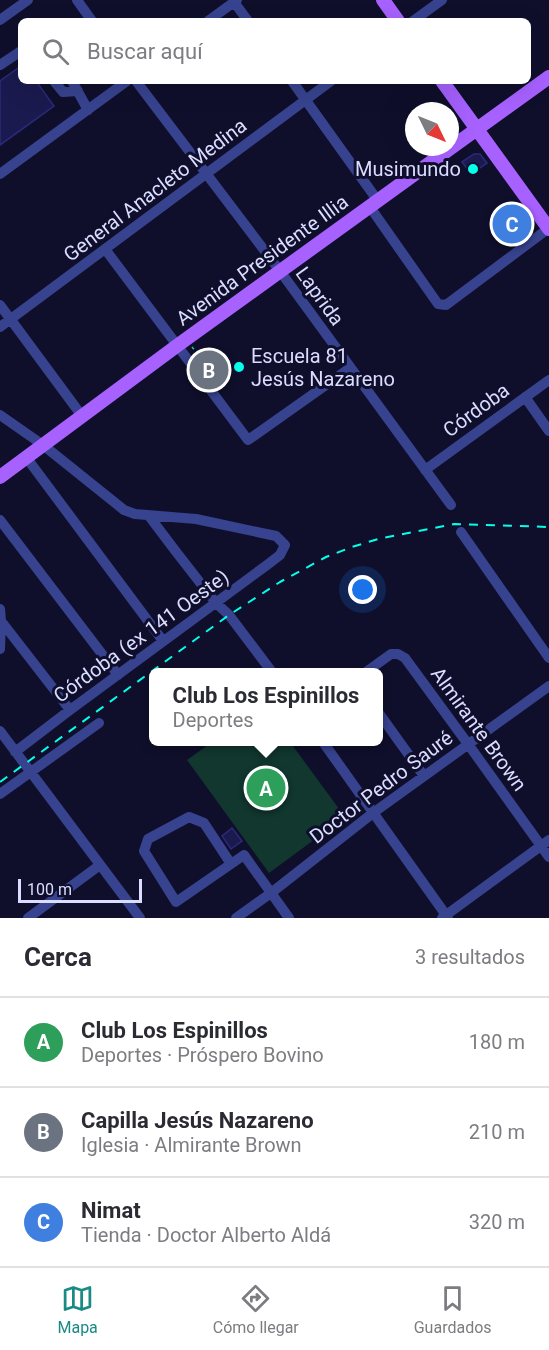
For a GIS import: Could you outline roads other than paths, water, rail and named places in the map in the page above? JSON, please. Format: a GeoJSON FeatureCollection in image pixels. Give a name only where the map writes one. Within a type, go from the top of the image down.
{"type":"FeatureCollection","features":[{"type":"Feature","properties":{"kind":"main road"},"geometry":{"type":"LineString","coordinates":[[383,0],[396,18]]}},
{"type":"Feature","properties":{"kind":"main road","name":"Avenida Presidente Illia"},"geometry":{"type":"LineString","coordinates":[[0,477],[182,342],[549,77]]}},
{"type":"Feature","properties":{"kind":"main road"},"geometry":{"type":"LineString","coordinates":[[444,84],[549,228]]}},
{"type":"Feature","properties":{"kind":"street"},"geometry":{"type":"LineString","coordinates":[[0,20],[28,0]]}},
{"type":"Feature","properties":{"kind":"street"},"geometry":{"type":"LineString","coordinates":[[77,0],[90,18]]}},
{"type":"Feature","properties":{"kind":"street"},"geometry":{"type":"LineString","coordinates":[[417,18],[442,0]]}},
{"type":"Feature","properties":{"kind":"street"},"geometry":{"type":"LineString","coordinates":[[212,18],[236,1],[246,18]]}},
{"type":"Feature","properties":{"kind":"street"},"geometry":{"type":"LineString","coordinates":[[0,65],[18,53]]}},
{"type":"Feature","properties":{"kind":"street"},"geometry":{"type":"LineString","coordinates":[[56,84],[63,92],[75,86],[88,110]]}},
{"type":"Feature","properties":{"kind":"street"},"geometry":{"type":"LineString","coordinates":[[0,174],[123,84]]}},
{"type":"Feature","properties":{"kind":"street","name":"Laprida"},"geometry":{"type":"LineString","coordinates":[[138,84],[280,271],[451,505]]}},
{"type":"Feature","properties":{"kind":"street"},"geometry":{"type":"LineString","coordinates":[[294,84],[438,304],[446,305],[549,228]]}},
{"type":"Feature","properties":{"kind":"street","name":"General Anacleto Medina"},"geometry":{"type":"LineString","coordinates":[[0,327],[327,84]]}},
{"type":"Feature","properties":{"kind":"street"},"geometry":{"type":"LineString","coordinates":[[105,249],[182,342],[248,440],[350,368]]}},
{"type":"Feature","properties":{"kind":"street"},"geometry":{"type":"LineString","coordinates":[[0,305],[82,416]]}},
{"type":"Feature","properties":{"kind":"street","name":"Córdoba"},"geometry":{"type":"LineString","coordinates":[[425,470],[549,380]]}},
{"type":"Feature","properties":{"kind":"street"},"geometry":{"type":"LineString","coordinates":[[525,397],[549,430]]}},
{"type":"Feature","properties":{"kind":"street"},"geometry":{"type":"LineString","coordinates":[[0,415],[43,445],[124,510],[149,516],[269,668]]}},
{"type":"Feature","properties":{"kind":"street"},"geometry":{"type":"LineString","coordinates":[[26,458],[163,641]]}},
{"type":"Feature","properties":{"kind":"street","name":"Córdoba (ex 141 Oeste)"},"geometry":{"type":"LineString","coordinates":[[15,752],[280,555],[285,545],[276,536],[253,531],[196,519],[149,516]]}},
{"type":"Feature","properties":{"kind":"street"},"geometry":{"type":"LineString","coordinates":[[0,520],[118,675]]}},
{"type":"Feature","properties":{"kind":"street"},"geometry":{"type":"LineString","coordinates":[[461,532],[549,658]]}},
{"type":"Feature","properties":{"kind":"street"},"geometry":{"type":"LineString","coordinates":[[0,609],[0,649]]}},
{"type":"Feature","properties":{"kind":"street"},"geometry":{"type":"LineString","coordinates":[[1,621],[70,710]]}},
{"type":"Feature","properties":{"kind":"street","name":"Almirante Brown"},"geometry":{"type":"LineString","coordinates":[[372,668],[391,654],[398,654],[405,658],[545,843],[549,857]]}},
{"type":"Feature","properties":{"kind":"street","name":"Doctor Pedro Sauré"},"geometry":{"type":"LineString","coordinates":[[236,918],[373,813],[549,686]]}},
{"type":"Feature","properties":{"kind":"street"},"geometry":{"type":"LineString","coordinates":[[383,719],[424,776]]}},
{"type":"Feature","properties":{"kind":"street"},"geometry":{"type":"LineString","coordinates":[[0,794],[99,723]]}},
{"type":"Feature","properties":{"kind":"street"},"geometry":{"type":"LineString","coordinates":[[0,731],[140,918]]}},
{"type":"Feature","properties":{"kind":"street"},"geometry":{"type":"LineString","coordinates":[[326,746],[445,917],[545,843]]}},
{"type":"Feature","properties":{"kind":"street"},"geometry":{"type":"LineString","coordinates":[[231,864],[204,823],[189,817],[148,839],[144,851],[176,902],[231,864],[244,855],[289,918]]}},
{"type":"Feature","properties":{"kind":"street"},"geometry":{"type":"LineString","coordinates":[[28,918],[100,865]]}},
{"type":"Feature","properties":{"kind":"railway"},"geometry":{"type":"LineString","coordinates":[[156,668],[229,615],[280,582],[326,557],[352,547],[378,539],[454,524],[549,527]]}},
{"type":"Feature","properties":{"kind":"railway"},"geometry":{"type":"LineString","coordinates":[[0,782],[149,673]]}},
{"type":"Feature","properties":{"kind":"place","name":"Musimundo"},"geometry":{"type":"Point","coordinates":[473,169]}},
{"type":"Feature","properties":{"kind":"place","name":"Nimat"},"geometry":{"type":"Point","coordinates":[512,224]}},
{"type":"Feature","properties":{"kind":"place","name":"Escuela 81 Jesús Nazareno"},"geometry":{"type":"Point","coordinates":[239,367]}},
{"type":"Feature","properties":{"kind":"place","name":"Capilla Jesús Nazareno"},"geometry":{"type":"Point","coordinates":[209,370]}},
{"type":"Feature","properties":{"kind":"place","name":"Club Los Espinillos"},"geometry":{"type":"Point","coordinates":[266,788]}}]}
